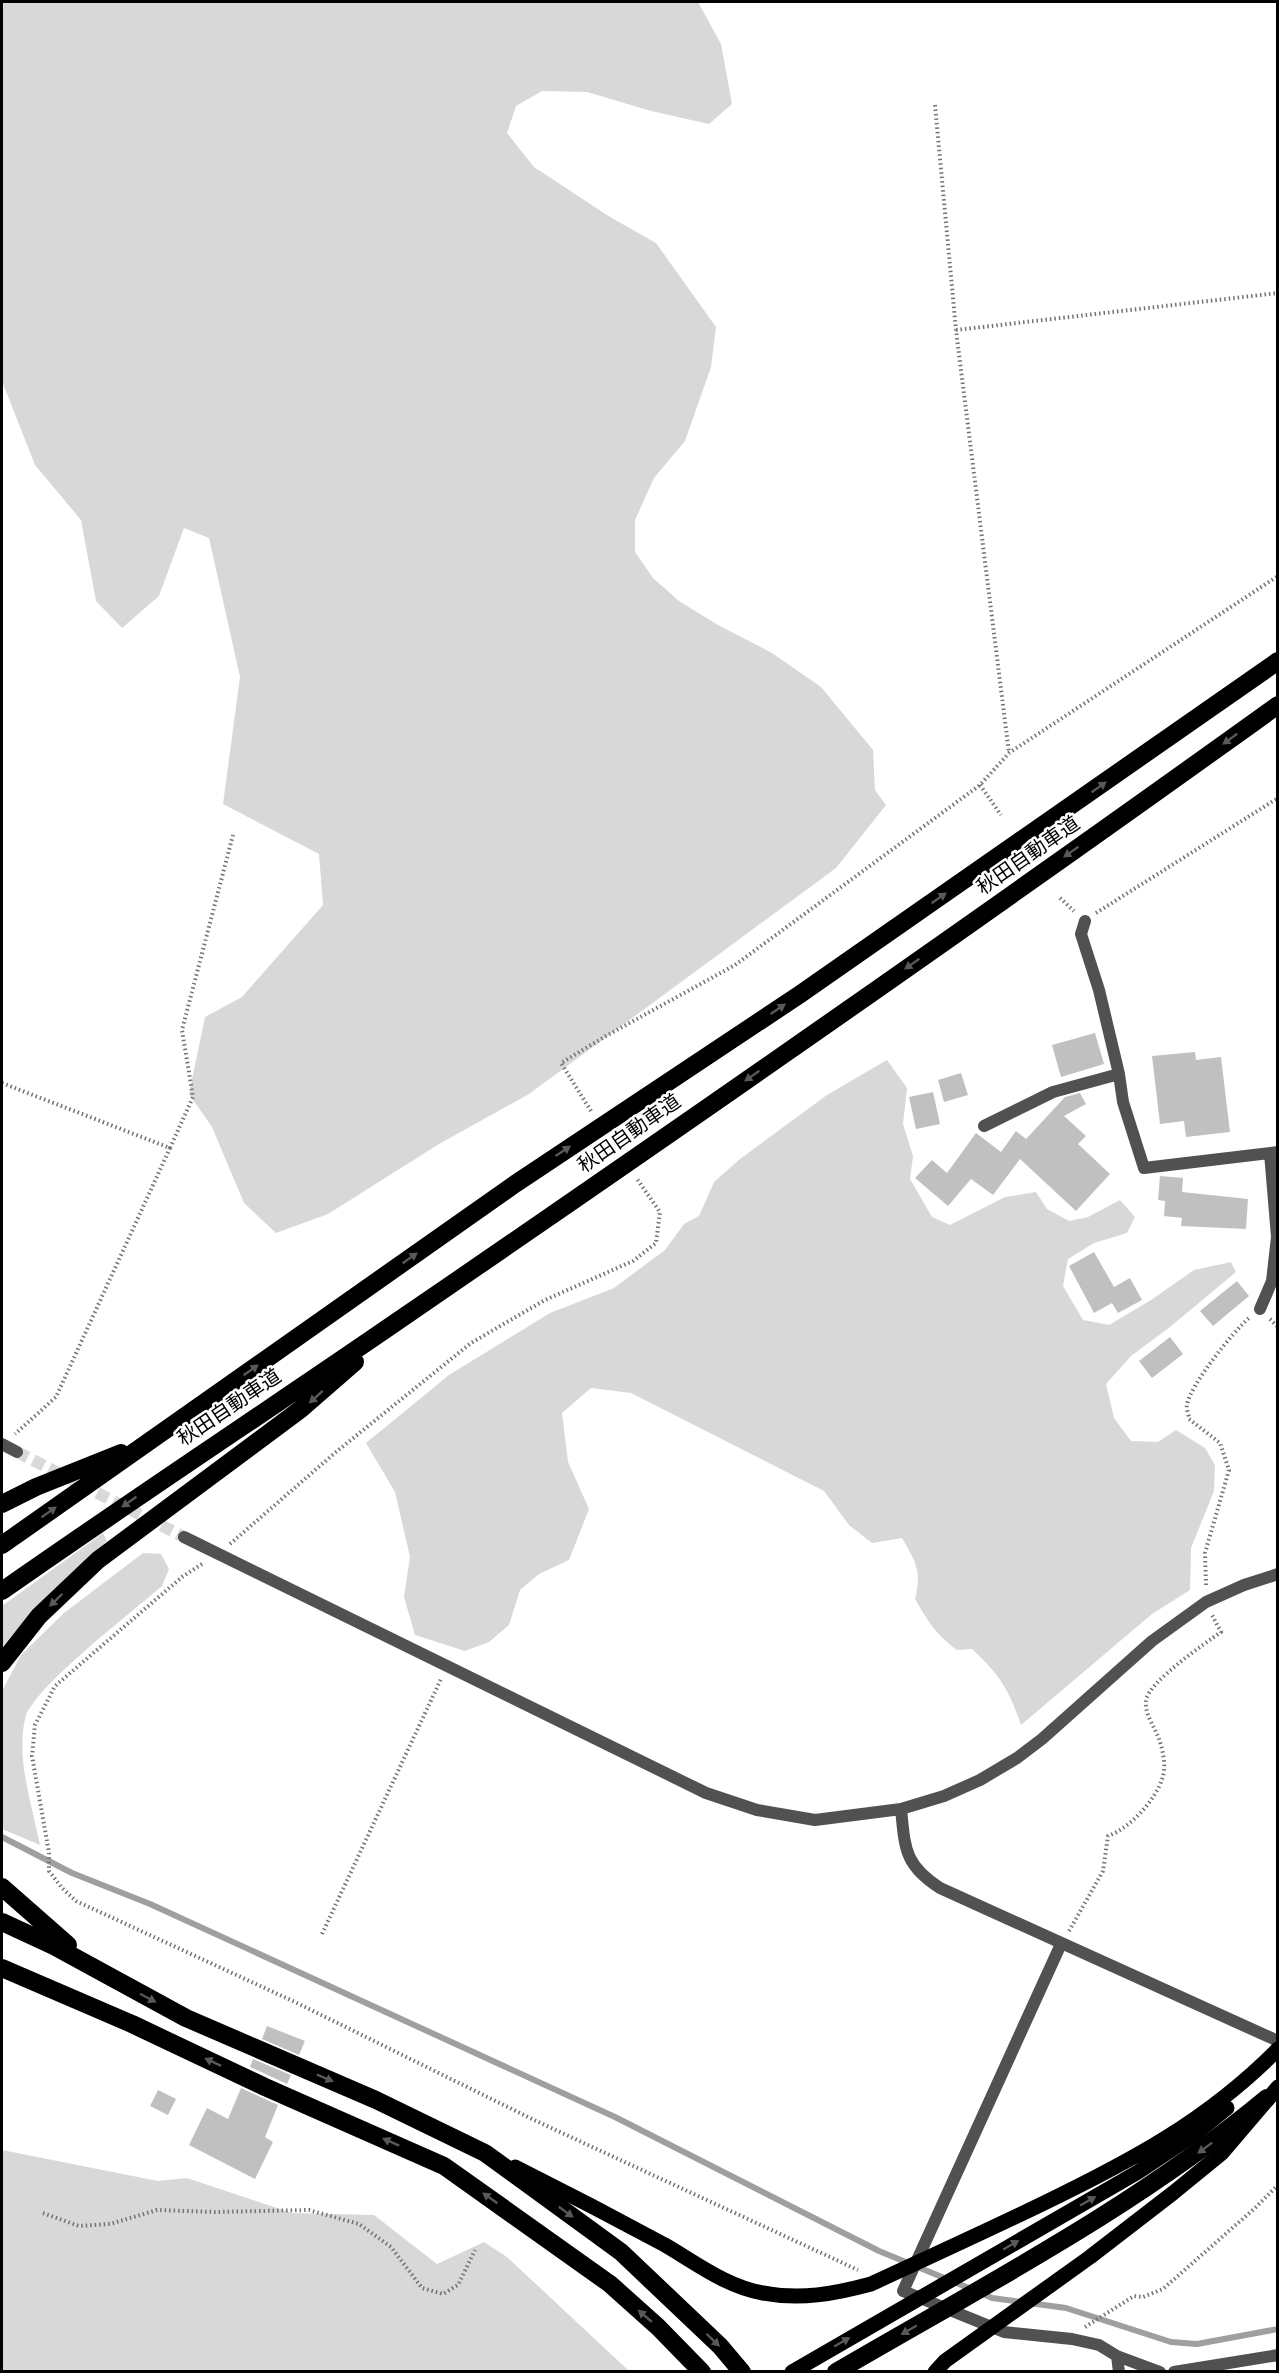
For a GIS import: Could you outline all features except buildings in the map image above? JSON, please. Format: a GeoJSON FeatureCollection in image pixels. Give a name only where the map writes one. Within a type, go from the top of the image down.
{"type":"FeatureCollection","features":[{"type":"Feature","properties":{"kind":"highway","name":"秋田自動車道"},"geometry":{"type":"LineString","coordinates":[[2,1545],[515,1184],[799,995],[1278,661]]}},
{"type":"Feature","properties":{"kind":"highway","name":"秋田自動車道"},"geometry":{"type":"LineString","coordinates":[[2,1591],[177,1469],[406,1316],[1120,818],[1278,705]]}},
{"type":"Feature","properties":{"kind":"highway"},"geometry":{"type":"LineString","coordinates":[[2,1663],[39,1616],[98,1560],[301,1409],[406,1316]]}},
{"type":"Feature","properties":{"kind":"highway"},"geometry":{"type":"LineString","coordinates":[[2,1504],[36,1487],[152,1440]]}},
{"type":"Feature","properties":{"kind":"highway"},"geometry":{"type":"LineString","coordinates":[[2,1887],[96,1970]]}},
{"type":"Feature","properties":{"kind":"highway"},"geometry":{"type":"LineString","coordinates":[[2,1922],[54,1946],[186,2018],[376,2100],[485,2153],[621,2252],[720,2346],[742,2372]]}},
{"type":"Feature","properties":{"kind":"highway"},"geometry":{"type":"LineString","coordinates":[[2,1961],[31,1979]]}},
{"type":"Feature","properties":{"kind":"highway"},"geometry":{"type":"LineString","coordinates":[[2,1968],[132,2024],[265,2087],[444,2166],[610,2284],[658,2327],[702,2372]]}},
{"type":"Feature","properties":{"kind":"highway"},"geometry":{"type":"LineString","coordinates":[[836,2372],[1147,2189],[1202,2151],[1272,2092]]}},
{"type":"Feature","properties":{"kind":"main road"},"geometry":{"type":"LineString","coordinates":[[485,2153],[570,2194],[723,2279],[762,2293],[811,2297],[871,2284],[1116,2169],[1165,2140],[1213,2107],[1272,2054]]}},
{"type":"Feature","properties":{"kind":"main road"},"geometry":{"type":"LineString","coordinates":[[792,2372],[1138,2172],[1195,2134],[1233,2103],[1272,2054]]}},
{"type":"Feature","properties":{"kind":"main road"},"geometry":{"type":"LineString","coordinates":[[935,2372],[945,2361],[1090,2257],[1222,2153],[1244,2129],[1272,2092]]}},
{"type":"Feature","properties":{"kind":"street"},"geometry":{"type":"LineString","coordinates":[[1085,921],[1082,934],[1099,990],[1119,1074],[1123,1102],[1144,1168],[1274,1153],[1277,1237],[1272,1281],[1260,1308]]}},
{"type":"Feature","properties":{"kind":"street"},"geometry":{"type":"LineString","coordinates":[[984,1126],[1053,1092],[1119,1074]]}},
{"type":"Feature","properties":{"kind":"street"},"geometry":{"type":"LineString","coordinates":[[2,1445],[17,1452]]}},
{"type":"Feature","properties":{"kind":"street"},"geometry":{"type":"LineString","coordinates":[[184,1537],[706,1793],[757,1810],[815,1820],[901,1809],[944,1796],[980,1780],[1017,1758],[1042,1739],[1152,1641],[1206,1602],[1244,1585],[1278,1574]]}},
{"type":"Feature","properties":{"kind":"street"},"geometry":{"type":"LineString","coordinates":[[901,1809],[906,1850],[921,1876],[940,1888],[1278,2041]]}},
{"type":"Feature","properties":{"kind":"street"},"geometry":{"type":"LineString","coordinates":[[1061,1944],[903,2291],[1004,2332],[1072,2339],[1099,2345],[1117,2355],[1160,2372]]}},
{"type":"Feature","properties":{"kind":"street"},"geometry":{"type":"LineString","coordinates":[[1117,2355],[1119,2372]]}},
{"type":"Feature","properties":{"kind":"street"},"geometry":{"type":"LineString","coordinates":[[1174,2372],[1278,2355]]}},
{"type":"Feature","properties":{"kind":"path"},"geometry":{"type":"LineString","coordinates":[[935,105],[956,330],[1009,753]]}},
{"type":"Feature","properties":{"kind":"path"},"geometry":{"type":"LineString","coordinates":[[956,330],[1278,292]]}},
{"type":"Feature","properties":{"kind":"path"},"geometry":{"type":"LineString","coordinates":[[565,1073],[561,1063],[735,965],[980,785],[1009,753],[1278,576]]}},
{"type":"Feature","properties":{"kind":"path"},"geometry":{"type":"LineString","coordinates":[[980,785],[1001,815]]}},
{"type":"Feature","properties":{"kind":"path"},"geometry":{"type":"LineString","coordinates":[[1085,921],[1165,867],[1278,798]]}},
{"type":"Feature","properties":{"kind":"path"},"geometry":{"type":"LineString","coordinates":[[2,1445],[56,1397],[193,1097],[182,1030],[233,835]]}},
{"type":"Feature","properties":{"kind":"path"},"geometry":{"type":"LineString","coordinates":[[2,1083],[170,1148]]}},
{"type":"Feature","properties":{"kind":"path"},"geometry":{"type":"LineString","coordinates":[[660,1212],[656,1243],[633,1261],[544,1300],[471,1343],[336,1452],[219,1554],[182,1577],[55,1686],[35,1725],[32,1742],[32,1756],[49,1853],[49,1871],[76,1901],[295,2002],[534,2120],[862,2272]]}},
{"type":"Feature","properties":{"kind":"path"},"geometry":{"type":"LineString","coordinates":[[1061,1944],[1103,1871],[1108,1836],[1121,1832],[1146,1807],[1163,1777],[1164,1762],[1159,1739],[1146,1712],[1146,1698],[1161,1679],[1221,1632],[1206,1602],[1205,1553],[1229,1470],[1220,1443],[1189,1419],[1187,1406],[1212,1360],[1238,1327],[1260,1308]]}},
{"type":"Feature","properties":{"kind":"path"},"geometry":{"type":"LineString","coordinates":[[322,1934],[447,1665]]}},
{"type":"Feature","properties":{"kind":"path"},"geometry":{"type":"LineString","coordinates":[[1082,2329],[1134,2296],[1143,2297],[1162,2289],[1247,2216],[1278,2185]]}},
{"type":"Feature","properties":{"kind":"path"},"geometry":{"type":"LineString","coordinates":[[43,2213],[79,2226],[110,2224],[157,2210],[215,2212],[309,2210],[359,2224],[391,2247],[422,2288],[443,2294],[458,2284],[475,2250]]}},
{"type":"Feature","properties":{"kind":"shaded area"},"geometry":{"type":"Polygon","coordinates":[[[2,2],[698,2],[721,44],[732,104],[709,124],[651,111],[587,92],[542,91],[516,106],[507,133],[534,167],[610,217],[656,243],[716,327],[711,367],[685,441],[654,478],[635,520],[635,552],[653,578],[679,601],[718,625],[772,653],[821,687],[873,750],[875,790],[886,805],[836,868],[529,1094],[439,1144],[328,1214],[276,1233],[244,1203],[212,1127],[189,1094],[205,1017],[242,997],[323,905],[319,854],[223,804],[240,677],[209,538],[184,528],[159,596],[122,628],[96,601],[81,520],[35,465],[2,381],[2,2]]]}},
{"type":"Feature","properties":{"kind":"shaded area"},"geometry":{"type":"Polygon","coordinates":[[[887,1060],[907,1088],[903,1124],[913,1156],[910,1179],[932,1217],[950,1225],[1005,1197],[1036,1192],[1047,1209],[1069,1221],[1088,1217],[1120,1200],[1135,1217],[1127,1233],[1094,1243],[1068,1259],[1063,1286],[1083,1320],[1109,1325],[1151,1300],[1194,1270],[1231,1262],[1236,1272],[1131,1356],[1106,1384],[1114,1418],[1131,1441],[1158,1442],[1176,1430],[1205,1448],[1215,1465],[1214,1491],[1191,1548],[1190,1590],[1152,1614],[1021,1725],[1012,1701],[989,1666],[972,1649],[957,1650],[949,1644],[924,1615],[915,1599],[918,1581],[916,1567],[902,1538],[872,1543],[849,1525],[824,1491],[631,1393],[591,1388],[562,1413],[568,1462],[589,1509],[569,1560],[539,1574],[520,1590],[509,1625],[489,1642],[465,1651],[415,1635],[404,1597],[410,1557],[395,1492],[366,1443],[449,1375],[550,1313],[614,1288],[665,1250],[684,1224],[699,1216],[714,1182],[740,1159],[827,1095],[887,1060]]]}},
{"type":"Feature","properties":{"kind":"shaded area"},"geometry":{"type":"Polygon","coordinates":[[[103,1533],[107,1541],[38,1605],[2,1647],[2,1606],[103,1533]]]}},
{"type":"Feature","properties":{"kind":"shaded area"},"geometry":{"type":"Polygon","coordinates":[[[143,1553],[161,1554],[169,1569],[162,1586],[64,1670],[45,1689],[25,1719],[22,1750],[29,1798],[40,1845],[2,1829],[2,1691],[21,1655],[64,1613],[143,1553]]]}},
{"type":"Feature","properties":{"kind":"shaded area"},"geometry":{"type":"Polygon","coordinates":[[[2,2150],[158,2181],[187,2178],[292,2213],[374,2215],[437,2264],[484,2242],[507,2257],[629,2371],[2,2371],[2,2150]]]}},
{"type":"Feature","properties":{"kind":"waterway"},"geometry":{"type":"LineString","coordinates":[[2,1837],[72,1873],[150,1904],[615,2117],[879,2251],[971,2289]]}},
{"type":"Feature","properties":{"kind":"waterway"},"geometry":{"type":"LineString","coordinates":[[981,2293],[992,2298],[1066,2308],[1171,2342],[1197,2344],[1278,2329]]}},
{"type":"Feature","properties":{"kind":"tunnel"},"geometry":{"type":"LineString","coordinates":[[17,1452],[184,1537]]}}]}
